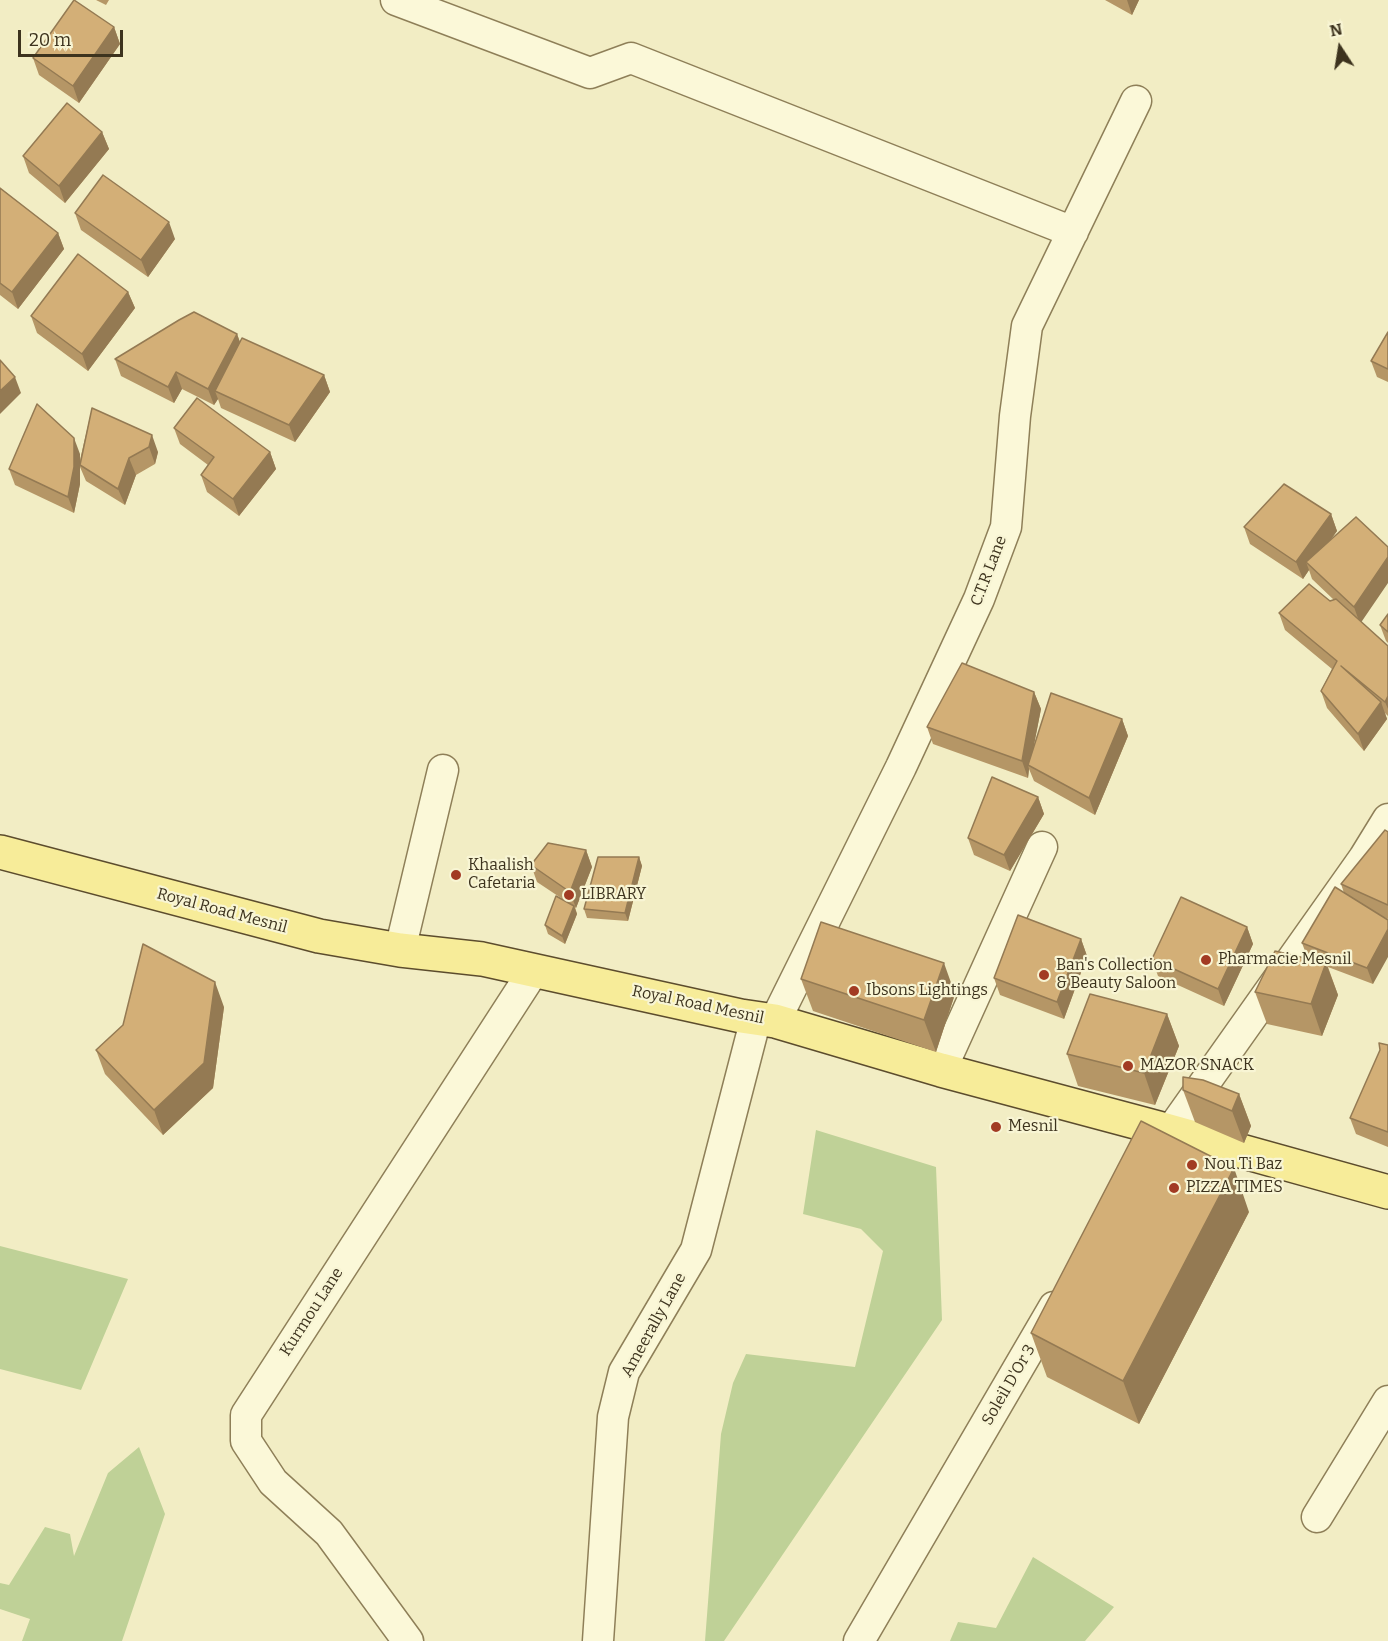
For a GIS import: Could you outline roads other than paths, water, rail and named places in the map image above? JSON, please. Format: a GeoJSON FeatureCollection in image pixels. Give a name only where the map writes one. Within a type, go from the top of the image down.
{"type":"FeatureCollection","features":[{"type":"Feature","properties":{"kind":"main road","name":"Royal Road Mesnil"},"geometry":{"type":"LineString","coordinates":[[0,852],[319,936],[400,950],[483,959],[741,1016],[766,1019],[1158,1136],[1388,1192]]}},
{"type":"Feature","properties":{"kind":"street"},"geometry":{"type":"LineString","coordinates":[[396,0],[590,73],[631,58],[1073,232]]}},
{"type":"Feature","properties":{"kind":"street","name":"C.T.R Lane"},"geometry":{"type":"LineString","coordinates":[[766,1019],[901,767],[983,589],[1006,527],[1015,416],[1027,326],[1136,101]]}},
{"type":"Feature","properties":{"kind":"street"},"geometry":{"type":"LineString","coordinates":[[400,950],[443,770]]}},
{"type":"Feature","properties":{"kind":"street"},"geometry":{"type":"LineString","coordinates":[[1158,1136],[1364,858],[1388,819]]}},
{"type":"Feature","properties":{"kind":"street"},"geometry":{"type":"LineString","coordinates":[[941,1070],[1042,846]]}},
{"type":"Feature","properties":{"kind":"street","name":"Kurmou Lane"},"geometry":{"type":"LineString","coordinates":[[408,1641],[329,1533],[273,1482],[246,1441],[246,1415],[534,970]]}},
{"type":"Feature","properties":{"kind":"street","name":"Ameerally Lane"},"geometry":{"type":"LineString","coordinates":[[598,1641],[613,1417],[624,1372],[696,1250],[766,1019]]}},
{"type":"Feature","properties":{"kind":"street","name":"Soleil D'Or 3"},"geometry":{"type":"LineString","coordinates":[[859,1641],[1069,1282]]}},
{"type":"Feature","properties":{"kind":"street"},"geometry":{"type":"LineString","coordinates":[[1317,1516],[1388,1401]]}},
{"type":"Feature","properties":{"kind":"place","name":"Khaalish Cafetaria"},"geometry":{"type":"Point","coordinates":[456,875]}},
{"type":"Feature","properties":{"kind":"place","name":"LIBRARY"},"geometry":{"type":"Point","coordinates":[569,895]}},
{"type":"Feature","properties":{"kind":"place","name":"Pharmacie Mesnil"},"geometry":{"type":"Point","coordinates":[1206,960]}},
{"type":"Feature","properties":{"kind":"place","name":"Ban's Collection & Beauty Saloon"},"geometry":{"type":"Point","coordinates":[1044,975]}},
{"type":"Feature","properties":{"kind":"place","name":"Ibsons Lightings"},"geometry":{"type":"Point","coordinates":[854,991]}},
{"type":"Feature","properties":{"kind":"place","name":"MAZOR SNACK"},"geometry":{"type":"Point","coordinates":[1128,1066]}},
{"type":"Feature","properties":{"kind":"place","name":"Mesnil"},"geometry":{"type":"Point","coordinates":[996,1127]}},
{"type":"Feature","properties":{"kind":"place","name":"Nou Ti Baz"},"geometry":{"type":"Point","coordinates":[1192,1165]}},
{"type":"Feature","properties":{"kind":"place","name":"PIZZA TIMES"},"geometry":{"type":"Point","coordinates":[1174,1188]}}]}
